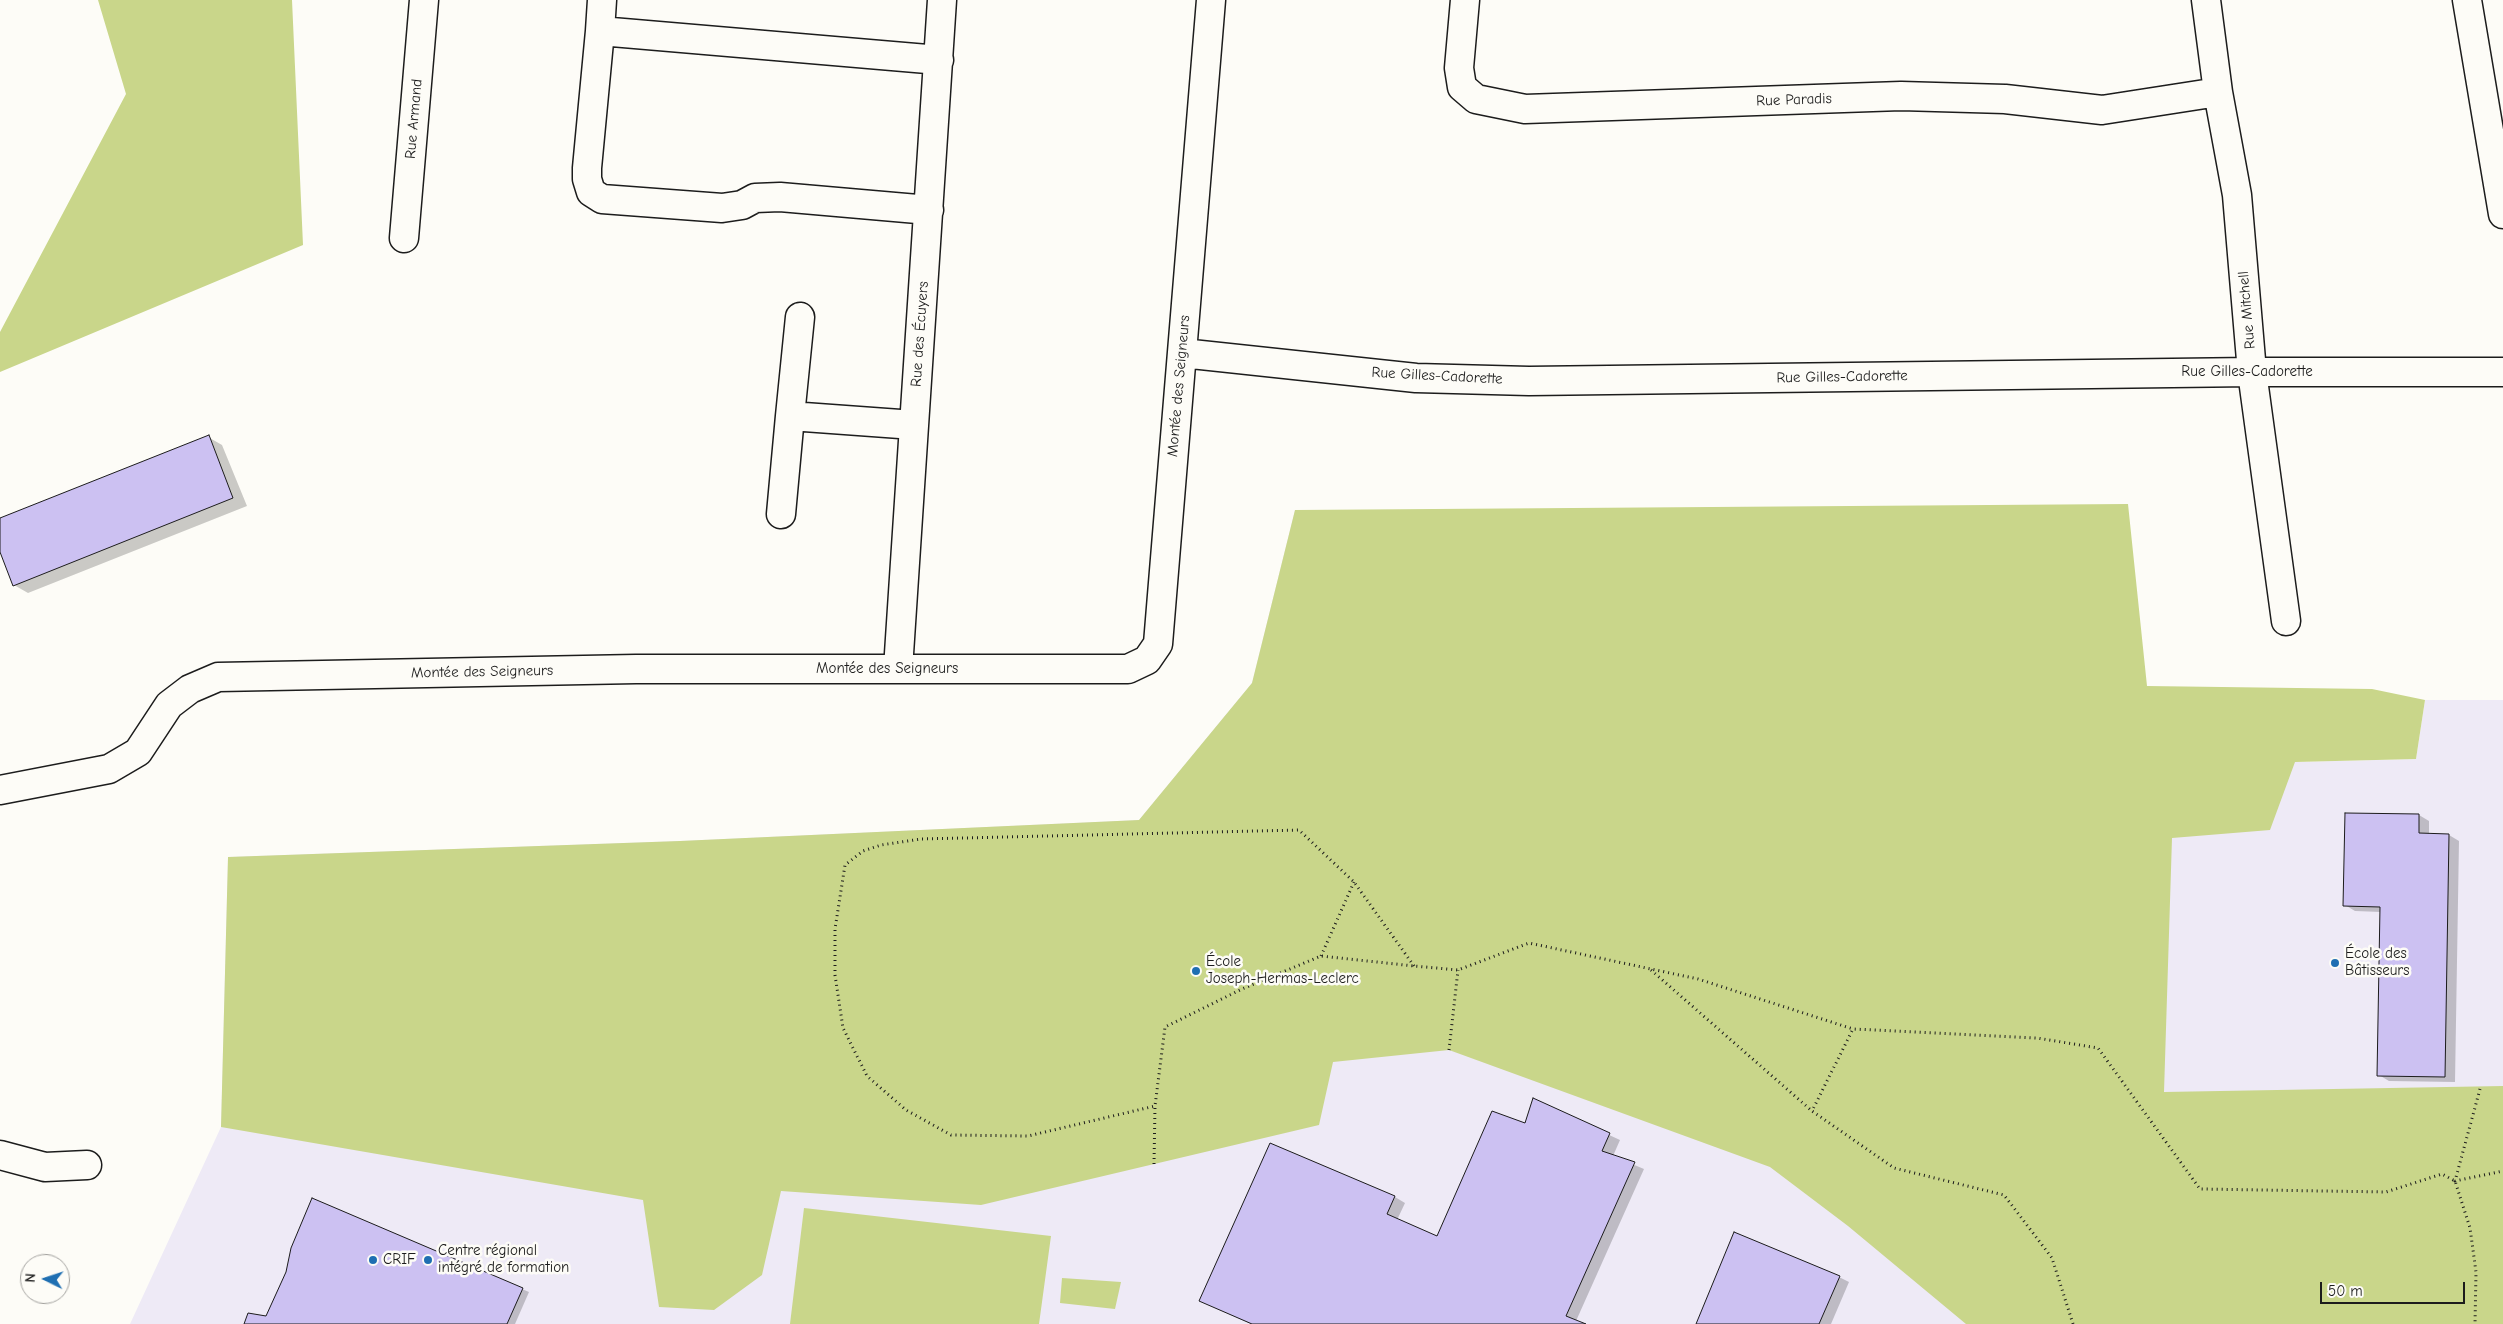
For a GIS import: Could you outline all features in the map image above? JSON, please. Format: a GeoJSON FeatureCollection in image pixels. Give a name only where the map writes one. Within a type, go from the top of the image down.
{"type":"FeatureCollection","features":[{"type":"Feature","properties":{"kind":"street","name":"Rue Armand"},"geometry":{"type":"LineString","coordinates":[[404,238],[424,0]]}},
{"type":"Feature","properties":{"kind":"street"},"geometry":{"type":"LineString","coordinates":[[602,0],[586,168],[591,192],[602,199],[722,208],[742,205],[755,198],[780,197],[929,210]]}},
{"type":"Feature","properties":{"kind":"street","name":"Rue des Écuyers"},"geometry":{"type":"LineString","coordinates":[[898,669],[942,0]]}},
{"type":"Feature","properties":{"kind":"street","name":"Montée des Seigneurs"},"geometry":{"type":"LineString","coordinates":[[0,790],[109,769],[138,752],[169,705],[190,689],[218,677],[636,669],[1128,668],[1147,660],[1158,644],[1211,0]]}},
{"type":"Feature","properties":{"kind":"street","name":"Rue Paradis"},"geometry":{"type":"LineString","coordinates":[[1465,0],[1459,68],[1462,87],[1476,99],[1525,109],[1901,96],[2005,99],[2102,110],[2218,92]]}},
{"type":"Feature","properties":{"kind":"street","name":"Rue Mitchell"},"geometry":{"type":"LineString","coordinates":[[2206,0],[2218,92],[2237,195],[2252,372],[2286,621]]}},
{"type":"Feature","properties":{"kind":"street"},"geometry":{"type":"LineString","coordinates":[[2467,0],[2503,214]]}},
{"type":"Feature","properties":{"kind":"street"},"geometry":{"type":"LineString","coordinates":[[600,31],[938,60]]}},
{"type":"Feature","properties":{"kind":"street"},"geometry":{"type":"LineString","coordinates":[[781,514],[800,317]]}},
{"type":"Feature","properties":{"kind":"street","name":"Rue Gilles-Cadorette"},"geometry":{"type":"LineString","coordinates":[[1182,353],[1416,378],[1529,381],[2252,372],[2503,372]]}},
{"type":"Feature","properties":{"kind":"street"},"geometry":{"type":"LineString","coordinates":[[790,416],[914,425]]}},
{"type":"Feature","properties":{"kind":"street"},"geometry":{"type":"LineString","coordinates":[[0,1155],[45,1167],[87,1164]]}},
{"type":"Feature","properties":{"kind":"path"},"geometry":{"type":"LineString","coordinates":[[1155,1106],[1028,1136],[951,1135],[906,1110],[868,1076],[843,1028],[835,975],[835,929],[844,865],[863,851],[921,839],[1299,830],[1354,882],[1414,966]]}},
{"type":"Feature","properties":{"kind":"path"},"geometry":{"type":"LineString","coordinates":[[1321,956],[1354,882]]}},
{"type":"Feature","properties":{"kind":"path"},"geometry":{"type":"LineString","coordinates":[[1154,1164],[1155,1106],[1164,1027],[1242,989],[1321,956],[1458,970],[1529,943],[1698,979],[1853,1028],[2037,1038],[2098,1048],[2200,1189],[2386,1192],[2442,1174],[2455,1181],[2503,1171]]}},
{"type":"Feature","properties":{"kind":"path"},"geometry":{"type":"LineString","coordinates":[[1649,968],[1812,1111],[1894,1168],[2004,1195],[2052,1258],[2073,1324]]}},
{"type":"Feature","properties":{"kind":"path"},"geometry":{"type":"LineString","coordinates":[[1449,1050],[1458,970]]}},
{"type":"Feature","properties":{"kind":"path"},"geometry":{"type":"LineString","coordinates":[[1812,1111],[1853,1028]]}},
{"type":"Feature","properties":{"kind":"path"},"geometry":{"type":"LineString","coordinates":[[2475,1324],[2476,1272],[2470,1228],[2455,1181],[2480,1089]]}},
{"type":"Feature","properties":{"kind":"shaded area","name":"École Joseph-Hermas-Leclerc"},"geometry":{"type":"Polygon","coordinates":[[[1295,510],[2142,687],[2295,762],[2416,759],[2425,700],[2503,700],[2503,1324],[130,1324],[221,1127],[228,857],[680,841],[1139,820],[1252,683],[1295,510]]]}},
{"type":"Feature","properties":{"kind":"green space"},"geometry":{"type":"Polygon","coordinates":[[[98,0],[292,0],[303,245],[0,372],[0,332],[126,94],[98,0]]]}},
{"type":"Feature","properties":{"kind":"green space","name":"École Joseph-Hermas-Leclerc"},"geometry":{"type":"Polygon","coordinates":[[[2128,504],[2147,686],[2372,689],[2425,700],[2416,759],[2295,762],[2270,830],[2172,838],[2164,1092],[2503,1086],[2503,1324],[1966,1324],[1848,1226],[1770,1167],[1449,1050],[1333,1062],[1319,1125],[981,1205],[781,1191],[762,1275],[714,1310],[659,1307],[643,1200],[221,1127],[228,857],[680,841],[1139,820],[1252,683],[1295,510],[2128,504]]]}},
{"type":"Feature","properties":{"kind":"green space"},"geometry":{"type":"Polygon","coordinates":[[[804,1208],[1051,1236],[1039,1324],[790,1324],[804,1208]]]}},
{"type":"Feature","properties":{"kind":"green space"},"geometry":{"type":"Polygon","coordinates":[[[1062,1278],[1121,1282],[1115,1309],[1060,1303],[1062,1278]]]}},
{"type":"Feature","properties":{"kind":"building"},"geometry":{"type":"Polygon","coordinates":[[[209,435],[233,498],[13,586],[0,552],[0,518],[209,435]]]}},
{"type":"Feature","properties":{"kind":"building"},"geometry":{"type":"Polygon","coordinates":[[[2345,813],[2419,814],[2419,833],[2449,834],[2445,1077],[2377,1076],[2380,907],[2343,906],[2345,813]]]}},
{"type":"Feature","properties":{"kind":"building"},"geometry":{"type":"Polygon","coordinates":[[[1533,1098],[1610,1133],[1602,1151],[1635,1162],[1566,1316],[1586,1324],[1252,1324],[1199,1301],[1270,1143],[1395,1196],[1387,1214],[1437,1236],[1492,1111],[1525,1123],[1533,1098]]]}},
{"type":"Feature","properties":{"kind":"building","name":"CRIF"},"geometry":{"type":"Polygon","coordinates":[[[312,1198],[523,1288],[507,1324],[244,1324],[248,1313],[266,1316],[286,1272],[291,1248],[312,1198]]]}},
{"type":"Feature","properties":{"kind":"building"},"geometry":{"type":"Polygon","coordinates":[[[1734,1232],[1840,1276],[1819,1324],[1696,1324],[1734,1232]]]}},
{"type":"Feature","properties":{"kind":"place","name":"École des Bâtisseurs"},"geometry":{"type":"Point","coordinates":[2335,963]}},
{"type":"Feature","properties":{"kind":"place","name":"École Joseph-Hermas-Leclerc"},"geometry":{"type":"Point","coordinates":[1196,971]}},
{"type":"Feature","properties":{"kind":"place","name":"CRIF"},"geometry":{"type":"Point","coordinates":[373,1260]}},
{"type":"Feature","properties":{"kind":"place","name":"Centre régional intégré de formation"},"geometry":{"type":"Point","coordinates":[428,1260]}}]}
